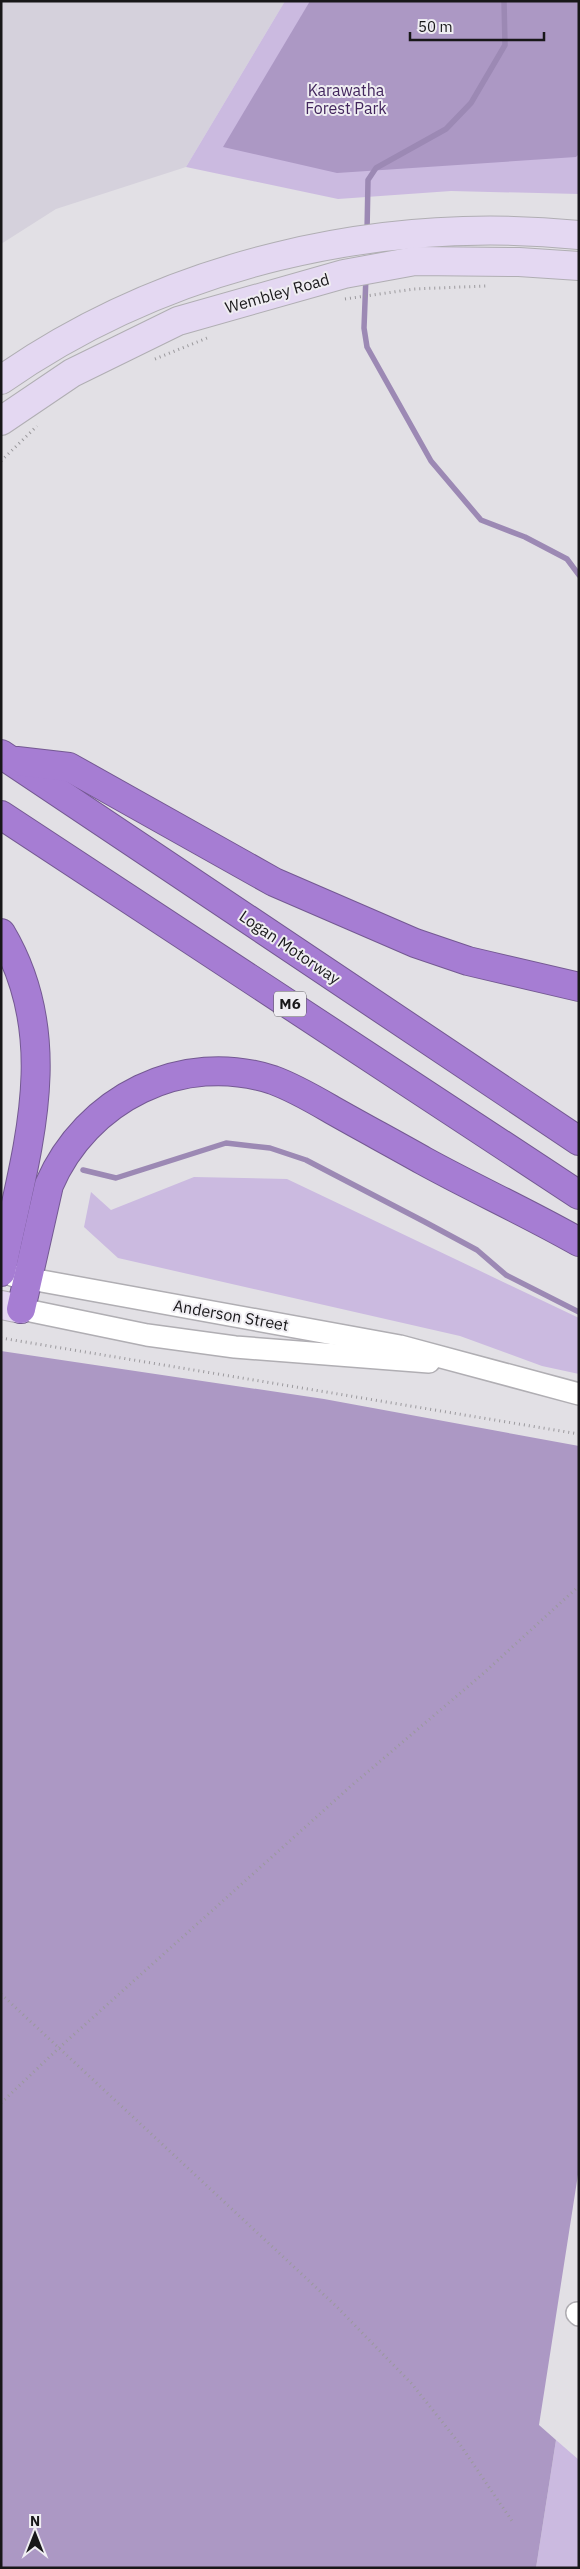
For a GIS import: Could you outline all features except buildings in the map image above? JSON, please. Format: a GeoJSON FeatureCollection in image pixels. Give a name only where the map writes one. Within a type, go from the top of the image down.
{"type":"FeatureCollection","features":[{"type":"Feature","properties":{"kind":"highway"},"geometry":{"type":"LineString","coordinates":[[6,757],[69,767],[274,882],[406,939],[468,961],[579,986]]}},
{"type":"Feature","properties":{"kind":"highway","name":"Logan Motorway"},"geometry":{"type":"LineString","coordinates":[[6,757],[579,1141]]}},
{"type":"Feature","properties":{"kind":"highway","name":"M6"},"geometry":{"type":"LineString","coordinates":[[1,815],[579,1194]]}},
{"type":"Feature","properties":{"kind":"highway"},"geometry":{"type":"LineString","coordinates":[[1,933],[24,986],[32,1015],[36,1048],[36,1103],[19,1189],[10,1274],[11,1307]]}},
{"type":"Feature","properties":{"kind":"highway"},"geometry":{"type":"LineString","coordinates":[[10,1274],[57,1166],[86,1128],[103,1112],[138,1089],[177,1075],[204,1071],[249,1074],[294,1089],[458,1179],[579,1242]]}},
{"type":"Feature","properties":{"kind":"highway"},"geometry":{"type":"LineString","coordinates":[[1,1211],[19,1189]]}},
{"type":"Feature","properties":{"kind":"main road","name":"Wembley Road"},"geometry":{"type":"LineString","coordinates":[[1,380],[75,335],[137,305],[189,284],[259,261],[348,242],[417,233],[489,230],[579,235]]}},
{"type":"Feature","properties":{"kind":"main road","name":"Wembley Road"},"geometry":{"type":"LineString","coordinates":[[1,421],[72,373],[178,321],[345,290],[415,260],[519,262],[579,266]]}},
{"type":"Feature","properties":{"kind":"street","name":"Anderson Street"},"geometry":{"type":"LineString","coordinates":[[10,1274],[400,1346],[579,1394]]}},
{"type":"Feature","properties":{"kind":"street","name":"Anderson Street"},"geometry":{"type":"LineString","coordinates":[[11,1307],[147,1335],[234,1348],[399,1362],[460,1363]]}},
{"type":"Feature","properties":{"kind":"path"},"geometry":{"type":"LineString","coordinates":[[345,290],[488,286]]}},
{"type":"Feature","properties":{"kind":"path"},"geometry":{"type":"LineString","coordinates":[[150,361],[213,336]]}},
{"type":"Feature","properties":{"kind":"path"},"geometry":{"type":"LineString","coordinates":[[1,461],[43,420]]}},
{"type":"Feature","properties":{"kind":"path"},"geometry":{"type":"LineString","coordinates":[[1,1338],[579,1434]]}},
{"type":"Feature","properties":{"kind":"path"},"geometry":{"type":"LineString","coordinates":[[1,2103],[60,2047],[351,1786],[485,1672],[579,1586]]}},
{"type":"Feature","properties":{"kind":"path"},"geometry":{"type":"LineString","coordinates":[[1,1994],[336,2306],[412,2384],[459,2443],[512,2521]]}},
{"type":"Feature","properties":{"kind":"shaded area"},"geometry":{"type":"Polygon","coordinates":[[[1,1],[285,1],[186,167],[56,209],[1,244],[1,1]]]}},
{"type":"Feature","properties":{"kind":"green space","name":"Karawatha Forest Park"},"geometry":{"type":"Polygon","coordinates":[[[285,1],[579,1],[579,194],[451,191],[338,199],[186,167],[285,1]]]}},
{"type":"Feature","properties":{"kind":"green space","name":"Karawatha Forest Park"},"geometry":{"type":"Polygon","coordinates":[[[310,1],[579,1],[579,154],[576,157],[337,173],[223,147],[310,1]]]}},
{"type":"Feature","properties":{"kind":"green space"},"geometry":{"type":"Polygon","coordinates":[[[194,1177],[287,1179],[579,1318],[579,1374],[542,1366],[460,1336],[118,1258],[84,1227],[91,1192],[111,1210],[194,1177]]]}},
{"type":"Feature","properties":{"kind":"green space"},"geometry":{"type":"Polygon","coordinates":[[[1,1351],[324,1399],[579,1446],[579,2168],[539,2425],[556,2440],[536,2568],[1,2568],[1,1351]]]}},
{"type":"Feature","properties":{"kind":"green space"},"geometry":{"type":"Polygon","coordinates":[[[556,2440],[579,2460],[579,2568],[536,2568],[556,2440]]]}},
{"type":"Feature","properties":{"kind":"waterway"},"geometry":{"type":"LineString","coordinates":[[367,232],[368,180],[376,168],[446,129],[471,103],[505,45],[504,1]]}},
{"type":"Feature","properties":{"kind":"waterway"},"geometry":{"type":"LineString","coordinates":[[366,276],[364,328],[367,347],[431,461],[481,520],[525,537],[567,559],[579,575]]}},
{"type":"Feature","properties":{"kind":"waterway"},"geometry":{"type":"LineString","coordinates":[[83,1170],[116,1178],[226,1143],[270,1148],[306,1160],[425,1222],[477,1250],[506,1275],[579,1312]]}}]}
